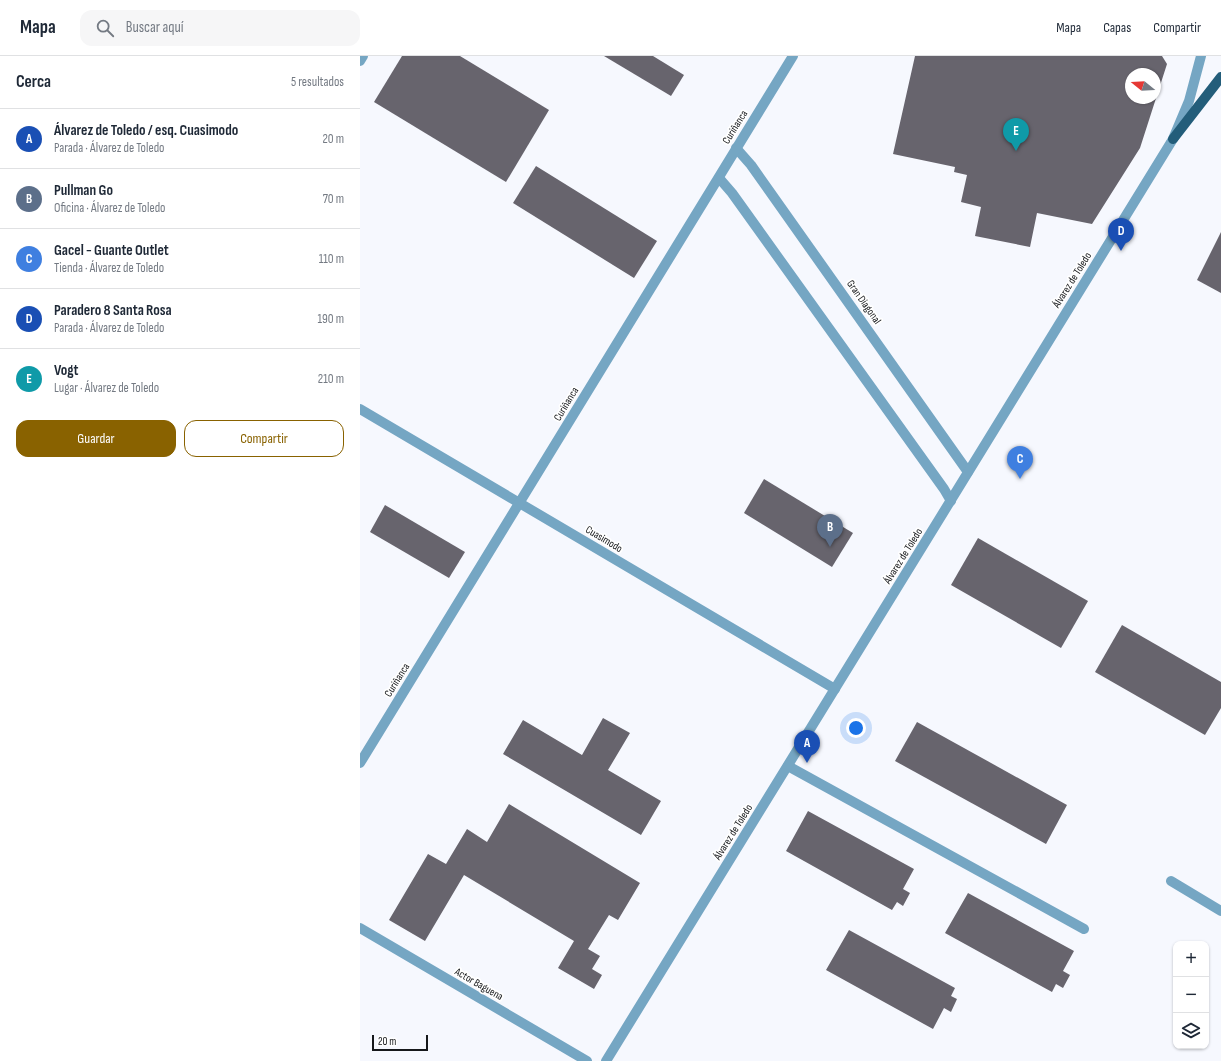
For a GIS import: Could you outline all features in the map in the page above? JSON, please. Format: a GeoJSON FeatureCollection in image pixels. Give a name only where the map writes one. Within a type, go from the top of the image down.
{"type":"FeatureCollection","features":[{"type":"Feature","properties":{"kind":"main road"},"geometry":{"type":"LineString","coordinates":[[1173,139],[1221,77]]}},
{"type":"Feature","properties":{"kind":"street"},"geometry":{"type":"LineString","coordinates":[[360,62],[363,56]]}},
{"type":"Feature","properties":{"kind":"street","name":"Curiñanca"},"geometry":{"type":"LineString","coordinates":[[360,763],[793,56]]}},
{"type":"Feature","properties":{"kind":"street","name":"Álvarez de Toledo"},"geometry":{"type":"LineString","coordinates":[[606,1061],[1173,139],[1189,101],[1202,56]]}},
{"type":"Feature","properties":{"kind":"street","name":"Gran Diagonal"},"geometry":{"type":"LineString","coordinates":[[736,148],[751,165],[968,472]]}},
{"type":"Feature","properties":{"kind":"street"},"geometry":{"type":"LineString","coordinates":[[719,178],[746,212],[944,489],[951,501]]}},
{"type":"Feature","properties":{"kind":"street","name":"Cuasimodo"},"geometry":{"type":"LineString","coordinates":[[360,409],[835,689]]}},
{"type":"Feature","properties":{"kind":"street"},"geometry":{"type":"LineString","coordinates":[[788,766],[1084,929]]}},
{"type":"Feature","properties":{"kind":"street"},"geometry":{"type":"LineString","coordinates":[[1171,881],[1221,911]]}},
{"type":"Feature","properties":{"kind":"street","name":"Actor Baguena"},"geometry":{"type":"LineString","coordinates":[[360,928],[587,1061]]}},
{"type":"Feature","properties":{"kind":"building"},"geometry":{"type":"Polygon","coordinates":[[[402,56],[460,56],[549,110],[506,182],[374,102],[402,56]]]}},
{"type":"Feature","properties":{"kind":"building"},"geometry":{"type":"Polygon","coordinates":[[[604,56],[653,56],[684,75],[671,96],[604,56]]]}},
{"type":"Feature","properties":{"kind":"building"},"geometry":{"type":"Polygon","coordinates":[[[915,56],[1162,56],[1167,64],[1161,83],[1161,68],[1125,68],[1125,104],[1154,104],[1140,148],[1092,224],[1037,213],[1030,247],[975,236],[981,207],[961,202],[967,175],[954,172],[955,167],[893,154],[915,56]]]}},
{"type":"Feature","properties":{"kind":"building"},"geometry":{"type":"Polygon","coordinates":[[[536,166],[657,241],[634,278],[513,203],[536,166]]]}},
{"type":"Feature","properties":{"kind":"building"},"geometry":{"type":"Polygon","coordinates":[[[1221,232],[1221,293],[1197,280],[1221,232]]]}},
{"type":"Feature","properties":{"kind":"building"},"geometry":{"type":"Polygon","coordinates":[[[764,479],[853,533],[832,567],[744,513],[764,479]]]}},
{"type":"Feature","properties":{"kind":"building"},"geometry":{"type":"Polygon","coordinates":[[[385,505],[465,552],[449,578],[370,532],[385,505]]]}},
{"type":"Feature","properties":{"kind":"building"},"geometry":{"type":"Polygon","coordinates":[[[978,538],[1088,601],[1061,648],[951,585],[978,538]]]}},
{"type":"Feature","properties":{"kind":"building"},"geometry":{"type":"Polygon","coordinates":[[[1122,625],[1221,682],[1221,708],[1205,735],[1095,672],[1122,625]]]}},
{"type":"Feature","properties":{"kind":"building"},"geometry":{"type":"Polygon","coordinates":[[[603,718],[630,733],[608,770],[661,801],[641,835],[503,754],[523,720],[582,755],[603,718]]]}},
{"type":"Feature","properties":{"kind":"building"},"geometry":{"type":"Polygon","coordinates":[[[917,722],[1067,805],[1046,844],[895,761],[917,722]]]}},
{"type":"Feature","properties":{"kind":"building"},"geometry":{"type":"Polygon","coordinates":[[[509,804],[640,883],[618,920],[609,915],[588,949],[600,956],[592,969],[602,975],[594,989],[558,968],[574,941],[464,875],[425,941],[389,920],[428,854],[446,864],[467,829],[487,842],[509,804]]]}},
{"type":"Feature","properties":{"kind":"building"},"geometry":{"type":"Polygon","coordinates":[[[808,811],[914,869],[903,889],[910,893],[903,906],[897,902],[892,910],[786,851],[808,811]]]}},
{"type":"Feature","properties":{"kind":"building"},"geometry":{"type":"Polygon","coordinates":[[[968,893],[1074,951],[1063,971],[1070,975],[1063,988],[1056,984],[1052,992],[945,933],[968,893]]]}},
{"type":"Feature","properties":{"kind":"building"},"geometry":{"type":"Polygon","coordinates":[[[849,930],[955,988],[951,996],[957,999],[951,1012],[944,1008],[933,1029],[826,970],[849,930]]]}},
{"type":"Feature","properties":{"kind":"place","name":"Vogt"},"geometry":{"type":"Point","coordinates":[1016,151]}},
{"type":"Feature","properties":{"kind":"place","name":"Paradero 8 Santa Rosa"},"geometry":{"type":"Point","coordinates":[1121,251]}},
{"type":"Feature","properties":{"kind":"place","name":"Gacel - Guante Outlet"},"geometry":{"type":"Point","coordinates":[1020,479]}},
{"type":"Feature","properties":{"kind":"place","name":"Pullman Go"},"geometry":{"type":"Point","coordinates":[830,547]}},
{"type":"Feature","properties":{"kind":"place","name":"Álvarez de Toledo / esq. Cuasimodo"},"geometry":{"type":"Point","coordinates":[807,763]}}]}
